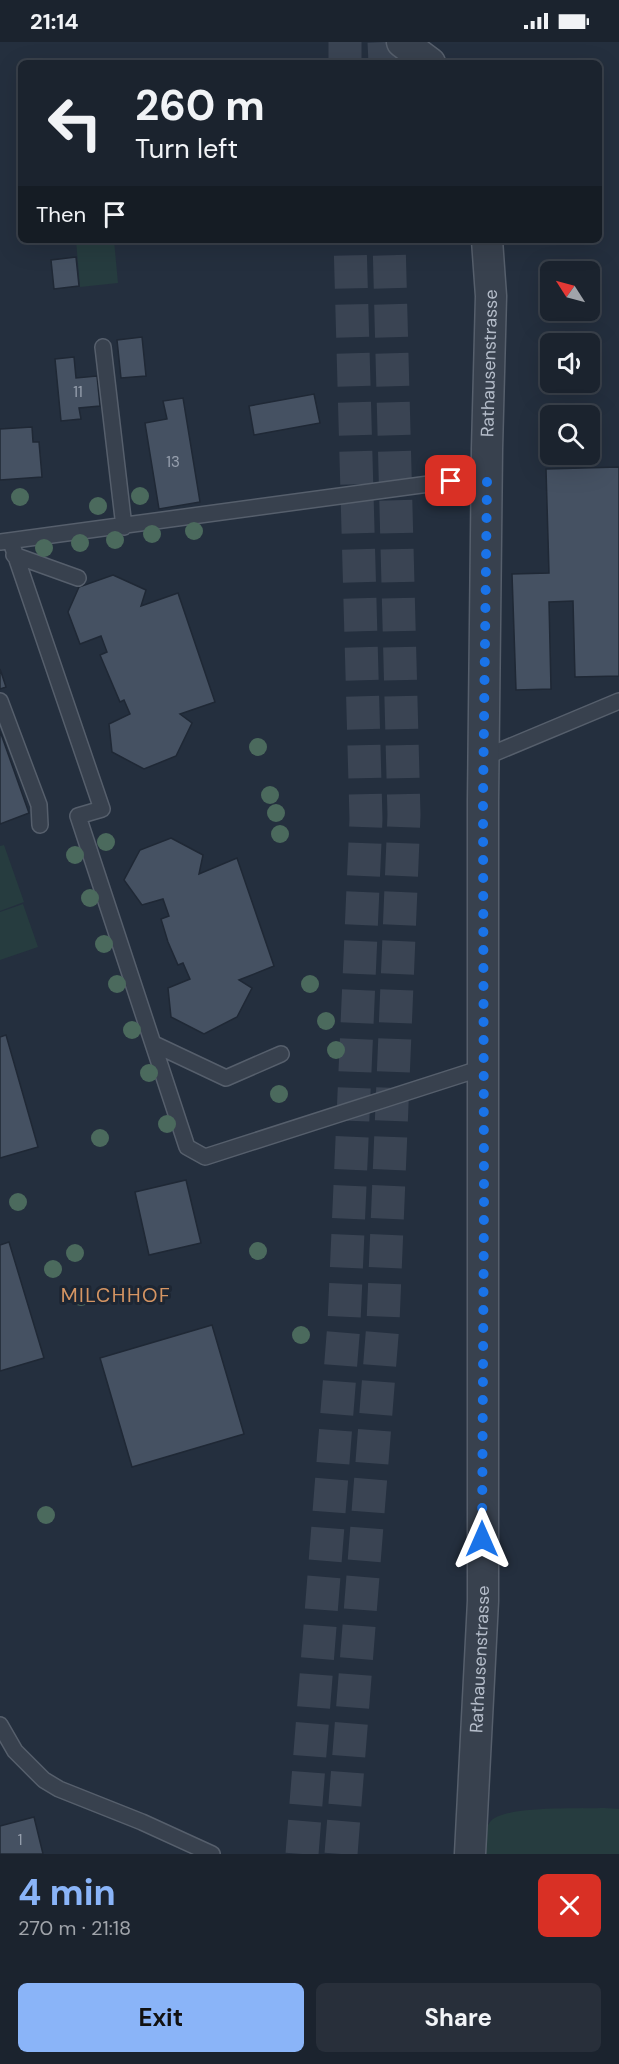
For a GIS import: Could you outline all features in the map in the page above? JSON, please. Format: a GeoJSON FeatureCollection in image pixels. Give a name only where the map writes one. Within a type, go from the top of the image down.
{"type":"FeatureCollection","features":[{"type":"Feature","properties":{"kind":"street"},"geometry":{"type":"LineString","coordinates":[[402,42],[426,60]]}},
{"type":"Feature","properties":{"kind":"street","name":"Rathausenstrasse"},"geometry":{"type":"LineString","coordinates":[[470,1854],[483,1601],[482,1068],[487,482],[491,296],[487,243]]}},
{"type":"Feature","properties":{"kind":"lane"},"geometry":{"type":"LineString","coordinates":[[103,347],[124,527]]}},
{"type":"Feature","properties":{"kind":"lane"},"geometry":{"type":"LineString","coordinates":[[8,546],[124,527],[451,481],[487,482]]}},
{"type":"Feature","properties":{"kind":"lane"},"geometry":{"type":"LineString","coordinates":[[8,546],[78,578]]}},
{"type":"Feature","properties":{"kind":"lane"},"geometry":{"type":"LineString","coordinates":[[8,546],[102,808],[78,816],[187,1147],[205,1157],[482,1068]]}},
{"type":"Feature","properties":{"kind":"lane"},"geometry":{"type":"LineString","coordinates":[[0,701],[39,805],[40,825]]}},
{"type":"Feature","properties":{"kind":"lane"},"geometry":{"type":"LineString","coordinates":[[484,757],[619,701]]}},
{"type":"Feature","properties":{"kind":"lane"},"geometry":{"type":"LineString","coordinates":[[154,1044],[226,1078],[281,1054]]}},
{"type":"Feature","properties":{"kind":"lane"},"geometry":{"type":"LineString","coordinates":[[0,1725],[15,1751],[44,1780],[59,1789],[142,1822],[209,1853]]}},
{"type":"Feature","properties":{"kind":"green space"},"geometry":{"type":"Polygon","coordinates":[[[76,243],[114,243],[118,283],[80,287],[76,243]]]}},
{"type":"Feature","properties":{"kind":"green space"},"geometry":{"type":"Polygon","coordinates":[[[4,845],[24,902],[0,911],[0,846],[4,845]]]}},
{"type":"Feature","properties":{"kind":"green space"},"geometry":{"type":"Polygon","coordinates":[[[23,904],[38,947],[0,960],[0,912],[23,904]]]}},
{"type":"Feature","properties":{"kind":"green space"},"geometry":{"type":"Polygon","coordinates":[[[619,1809],[619,1854],[484,1854],[487,1829],[490,1822],[497,1817],[526,1810],[619,1809]]]}},
{"type":"Feature","properties":{"kind":"building"},"geometry":{"type":"Polygon","coordinates":[[[76,257],[79,286],[54,289],[51,260],[76,257]]]}},
{"type":"Feature","properties":{"kind":"building"},"geometry":{"type":"Polygon","coordinates":[[[142,337],[146,376],[121,378],[117,340],[142,337]]]}},
{"type":"Feature","properties":{"kind":"building"},"geometry":{"type":"Polygon","coordinates":[[[74,357],[76,378],[97,376],[100,406],[79,408],[81,419],[61,421],[55,359],[74,357]]]}},
{"type":"Feature","properties":{"kind":"building"},"geometry":{"type":"Polygon","coordinates":[[[314,394],[320,423],[254,435],[249,406],[314,394]]]}},
{"type":"Feature","properties":{"kind":"building"},"geometry":{"type":"Polygon","coordinates":[[[183,398],[200,502],[159,509],[145,423],[167,419],[163,401],[183,398]]]}},
{"type":"Feature","properties":{"kind":"building"},"geometry":{"type":"Polygon","coordinates":[[[32,427],[33,442],[39,442],[42,477],[0,480],[0,429],[32,427]]]}},
{"type":"Feature","properties":{"kind":"building"},"geometry":{"type":"Polygon","coordinates":[[[619,467],[619,676],[575,677],[573,601],[549,602],[551,689],[516,690],[512,574],[549,573],[546,469],[619,467]]]}},
{"type":"Feature","properties":{"kind":"building"},"geometry":{"type":"Polygon","coordinates":[[[113,575],[146,590],[141,606],[178,593],[215,702],[180,714],[192,723],[176,756],[144,769],[112,752],[109,724],[130,714],[124,700],[120,702],[100,655],[107,652],[101,636],[80,644],[68,612],[79,587],[113,575]]]}},
{"type":"Feature","properties":{"kind":"building"},"geometry":{"type":"Polygon","coordinates":[[[0,669],[6,687],[0,689],[0,669]]]}},
{"type":"Feature","properties":{"kind":"building"},"geometry":{"type":"Polygon","coordinates":[[[0,731],[29,813],[0,824],[0,731]]]}},
{"type":"Feature","properties":{"kind":"building"},"geometry":{"type":"Polygon","coordinates":[[[171,838],[203,855],[199,874],[237,858],[274,966],[239,980],[252,988],[237,1017],[204,1034],[171,1017],[168,988],[190,979],[183,963],[178,965],[168,942],[161,919],[169,916],[163,899],[142,905],[124,880],[140,850],[171,838]]]}},
{"type":"Feature","properties":{"kind":"building"},"geometry":{"type":"Polygon","coordinates":[[[6,1035],[38,1147],[0,1158],[0,1037],[6,1035]]]}},
{"type":"Feature","properties":{"kind":"building"},"geometry":{"type":"Polygon","coordinates":[[[186,1180],[201,1243],[149,1255],[135,1192],[186,1180]]]}},
{"type":"Feature","properties":{"kind":"building"},"geometry":{"type":"Polygon","coordinates":[[[9,1242],[44,1358],[0,1371],[0,1245],[9,1242]]]}},
{"type":"Feature","properties":{"kind":"building"},"geometry":{"type":"Polygon","coordinates":[[[212,1325],[244,1434],[132,1467],[100,1358],[212,1325]]]}},
{"type":"Feature","properties":{"kind":"building"},"geometry":{"type":"Polygon","coordinates":[[[34,1817],[43,1854],[0,1854],[0,1826],[34,1817]]]}},
{"type":"Feature","properties":{"kind":"tunnel"},"geometry":{"type":"LineString","coordinates":[[345,42],[345,60]]}},
{"type":"Feature","properties":{"kind":"tunnel"},"geometry":{"type":"LineString","coordinates":[[384,42],[385,60]]}},
{"type":"Feature","properties":{"kind":"tunnel"},"geometry":{"type":"LineString","coordinates":[[302,1854],[344,1323],[366,819],[350,243]]}},
{"type":"Feature","properties":{"kind":"tunnel"},"geometry":{"type":"LineString","coordinates":[[341,1854],[383,1323],[404,815],[389,243]]}},
{"type":"Feature","properties":{"kind":"district","name":"MILCHHOF"},"geometry":{"type":"Point","coordinates":[116,1295]}},
{"type":"Feature","properties":{"kind":"route"},"geometry":{"type":"LineString","coordinates":[[451,481],[487,482],[483,801],[482,1539]]}}]}
